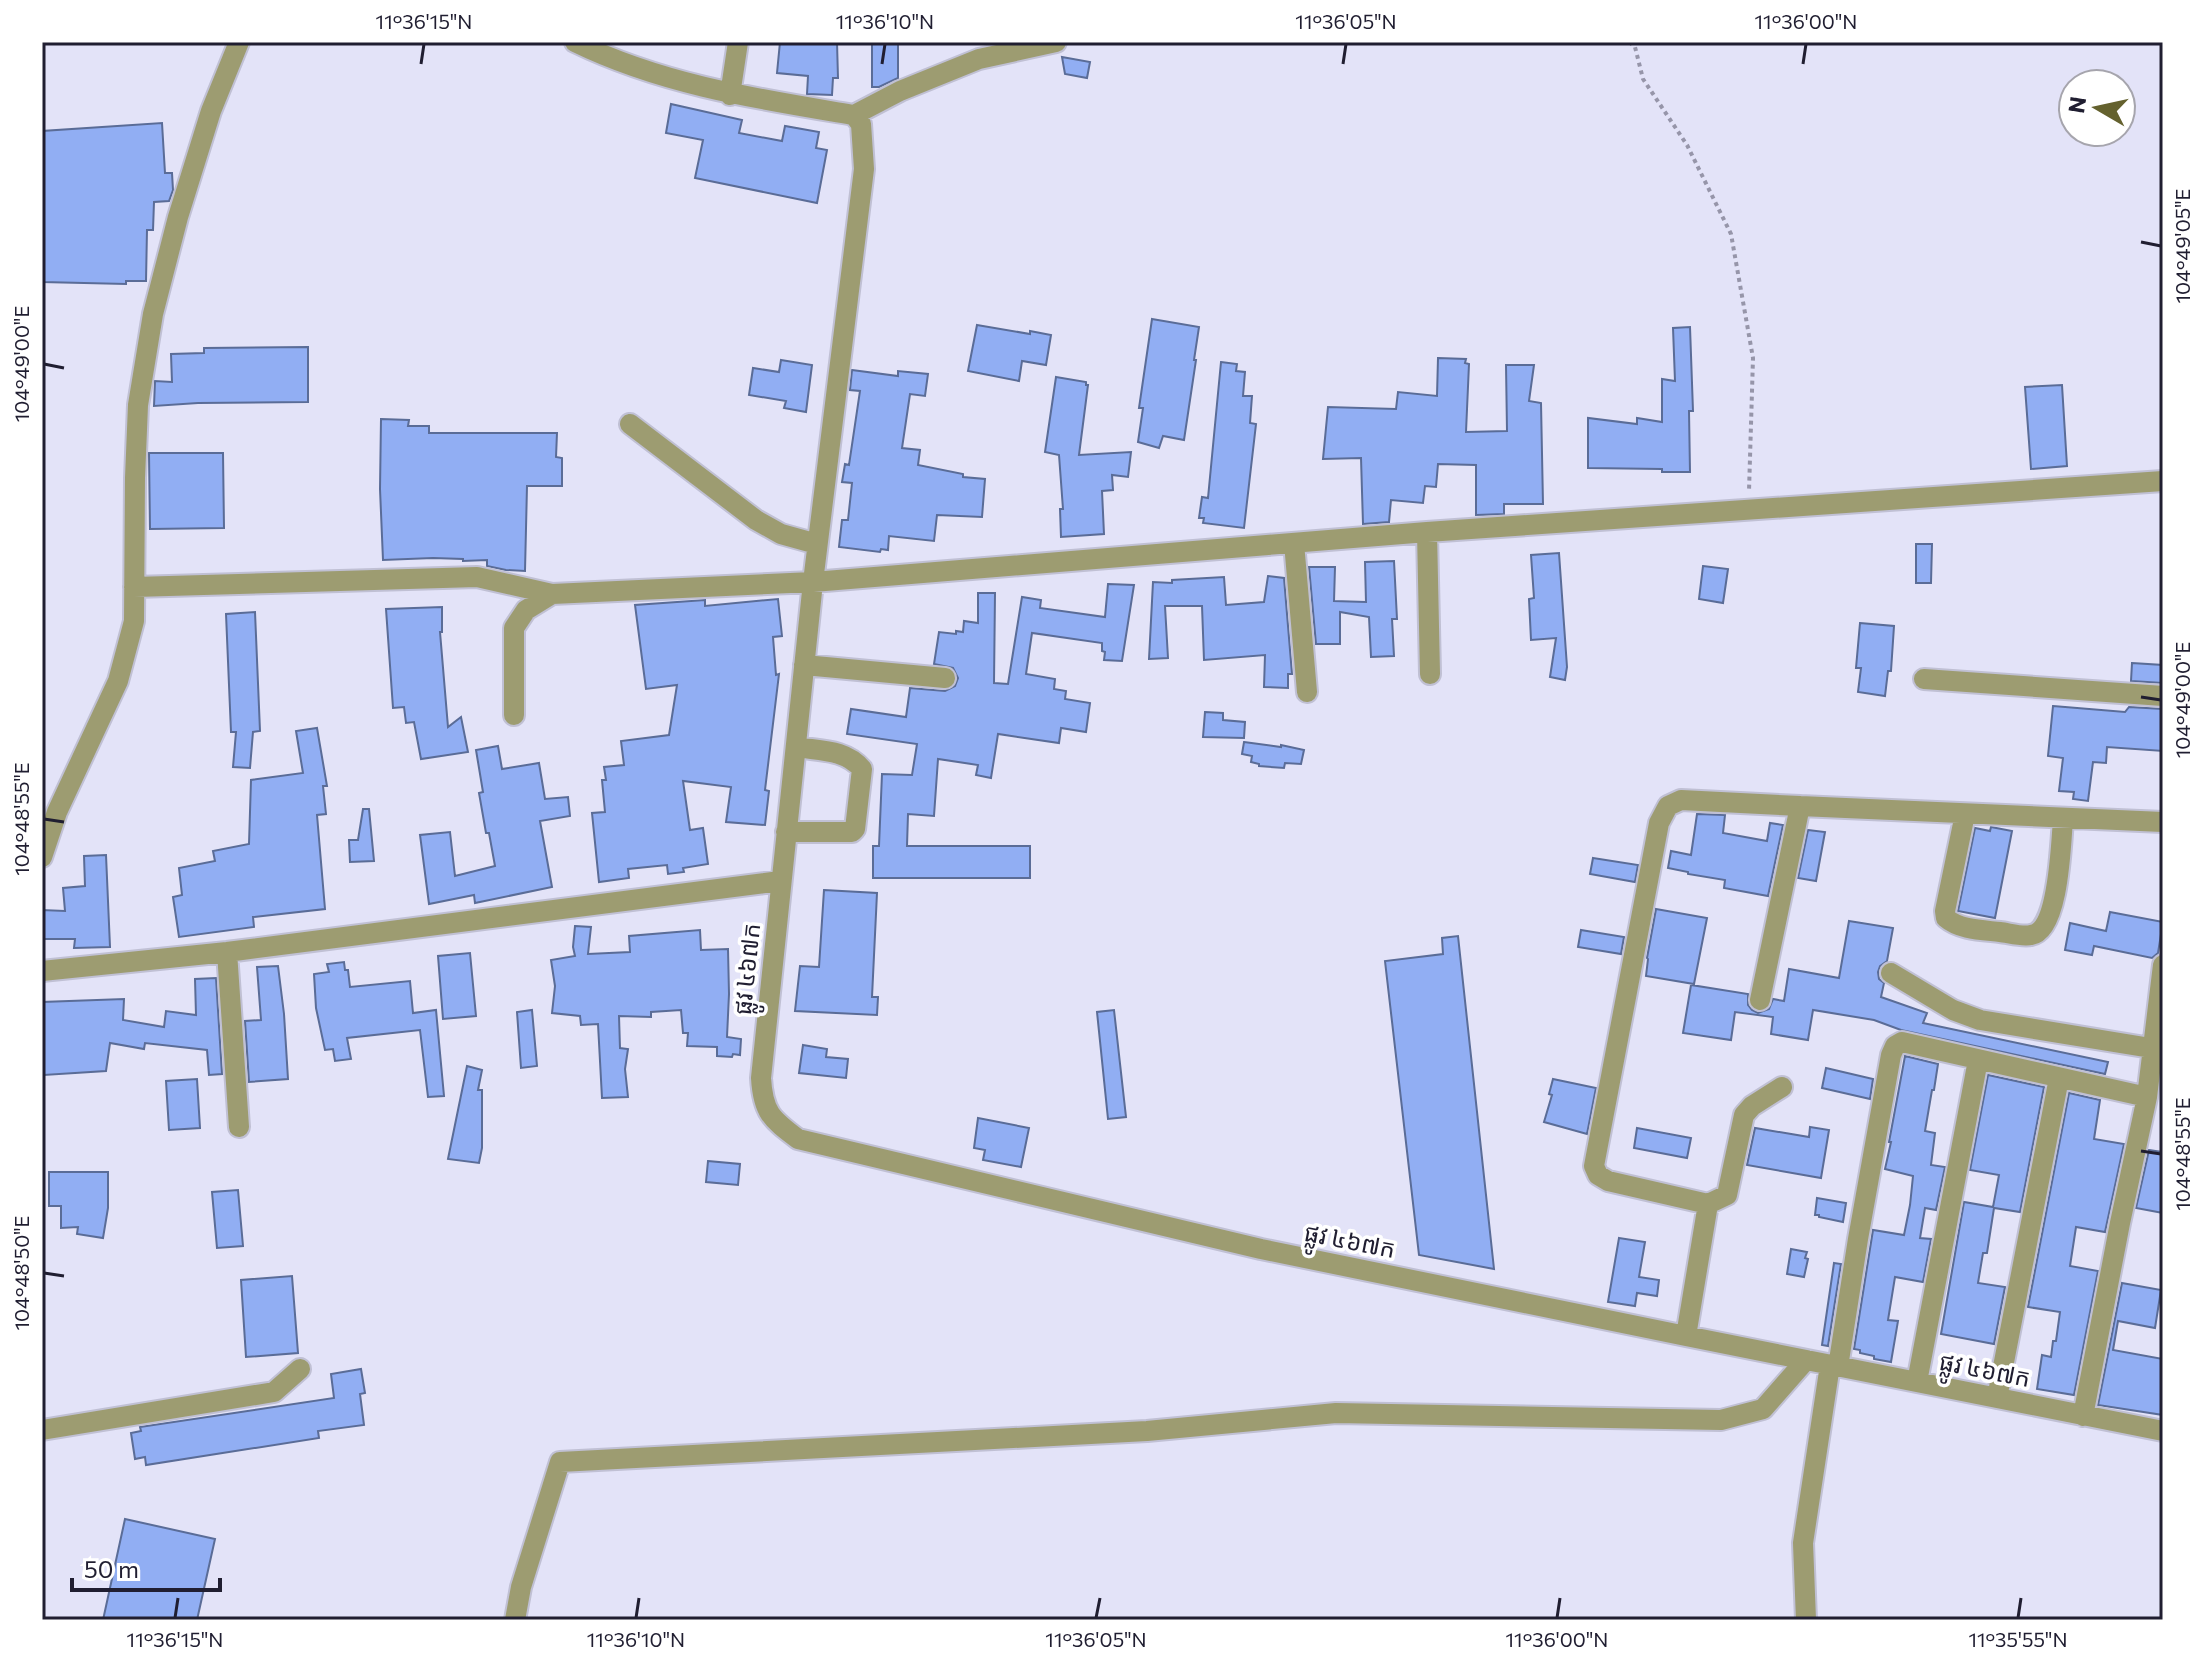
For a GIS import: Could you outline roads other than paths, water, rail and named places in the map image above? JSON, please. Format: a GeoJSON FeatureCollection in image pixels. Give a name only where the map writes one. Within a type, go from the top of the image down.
{"type":"FeatureCollection","features":[{"type":"Feature","properties":{"kind":"street"},"geometry":{"type":"LineString","coordinates":[[42,857],[57,812],[118,681],[134,621],[138,405],[153,314],[178,217],[211,111],[239,42]]}},
{"type":"Feature","properties":{"kind":"street"},"geometry":{"type":"LineString","coordinates":[[575,42],[663,77],[730,95],[854,115],[900,91],[979,59],[1056,42]]}},
{"type":"Feature","properties":{"kind":"street"},"geometry":{"type":"LineString","coordinates":[[730,95],[738,42]]}},
{"type":"Feature","properties":{"kind":"street","name":"ផ្លូវ ៤៦៧ក"},"geometry":{"type":"LineString","coordinates":[[854,115],[861,124],[864,169],[817,544],[761,1078],[762,1098],[773,1121],[798,1139],[1261,1249],[2163,1431]]}},
{"type":"Feature","properties":{"kind":"street"},"geometry":{"type":"LineString","coordinates":[[630,424],[756,520],[781,534],[817,544]]}},
{"type":"Feature","properties":{"kind":"street"},"geometry":{"type":"LineString","coordinates":[[134,587],[477,577],[552,594],[813,582],[1427,532],[2163,481]]}},
{"type":"Feature","properties":{"kind":"street"},"geometry":{"type":"LineString","coordinates":[[1427,532],[1430,674]]}},
{"type":"Feature","properties":{"kind":"street"},"geometry":{"type":"LineString","coordinates":[[1294,543],[1307,692]]}},
{"type":"Feature","properties":{"kind":"street"},"geometry":{"type":"LineString","coordinates":[[514,715],[514,628],[526,610],[552,594]]}},
{"type":"Feature","properties":{"kind":"street"},"geometry":{"type":"LineString","coordinates":[[804,665],[945,678]]}},
{"type":"Feature","properties":{"kind":"street"},"geometry":{"type":"LineString","coordinates":[[1924,679],[2163,696]]}},
{"type":"Feature","properties":{"kind":"street"},"geometry":{"type":"LineString","coordinates":[[786,832],[852,832],[855,829],[862,769],[852,758],[842,754],[796,747]]}},
{"type":"Feature","properties":{"kind":"street"},"geometry":{"type":"LineString","coordinates":[[1782,1087],[1752,1106],[1744,1115],[1727,1195],[1708,1204],[1608,1181],[1598,1175],[1594,1166],[1659,823],[1668,806],[1681,800],[2163,822]]}},
{"type":"Feature","properties":{"kind":"street"},"geometry":{"type":"LineString","coordinates":[[1760,1000],[1800,806]]}},
{"type":"Feature","properties":{"kind":"street"},"geometry":{"type":"LineString","coordinates":[[1965,814],[1946,918],[1970,928],[2032,935],[2042,930],[2050,915],[2055,896],[2063,819]]}},
{"type":"Feature","properties":{"kind":"street"},"geometry":{"type":"LineString","coordinates":[[42,971],[227,952],[780,881]]}},
{"type":"Feature","properties":{"kind":"street"},"geometry":{"type":"LineString","coordinates":[[227,952],[239,1127]]}},
{"type":"Feature","properties":{"kind":"street"},"geometry":{"type":"LineString","coordinates":[[2083,1416],[2159,1050],[2163,965]]}},
{"type":"Feature","properties":{"kind":"street"},"geometry":{"type":"LineString","coordinates":[[1891,973],[1953,1010],[1980,1020],[2159,1050]]}},
{"type":"Feature","properties":{"kind":"street"},"geometry":{"type":"LineString","coordinates":[[1806,1620],[1803,1543],[1895,1046],[1902,1042],[2147,1097]]}},
{"type":"Feature","properties":{"kind":"street"},"geometry":{"type":"LineString","coordinates":[[1917,1382],[1978,1060]]}},
{"type":"Feature","properties":{"kind":"street"},"geometry":{"type":"LineString","coordinates":[[1997,1398],[2059,1078]]}},
{"type":"Feature","properties":{"kind":"street"},"geometry":{"type":"LineString","coordinates":[[1686,1336],[1708,1204]]}},
{"type":"Feature","properties":{"kind":"street"},"geometry":{"type":"LineString","coordinates":[[515,1620],[521,1587],[560,1462],[1147,1431],[1336,1413],[1721,1420],[1763,1409],[1806,1360]]}},
{"type":"Feature","properties":{"kind":"street"},"geometry":{"type":"LineString","coordinates":[[42,1430],[274,1392],[300,1369]]}}]}
